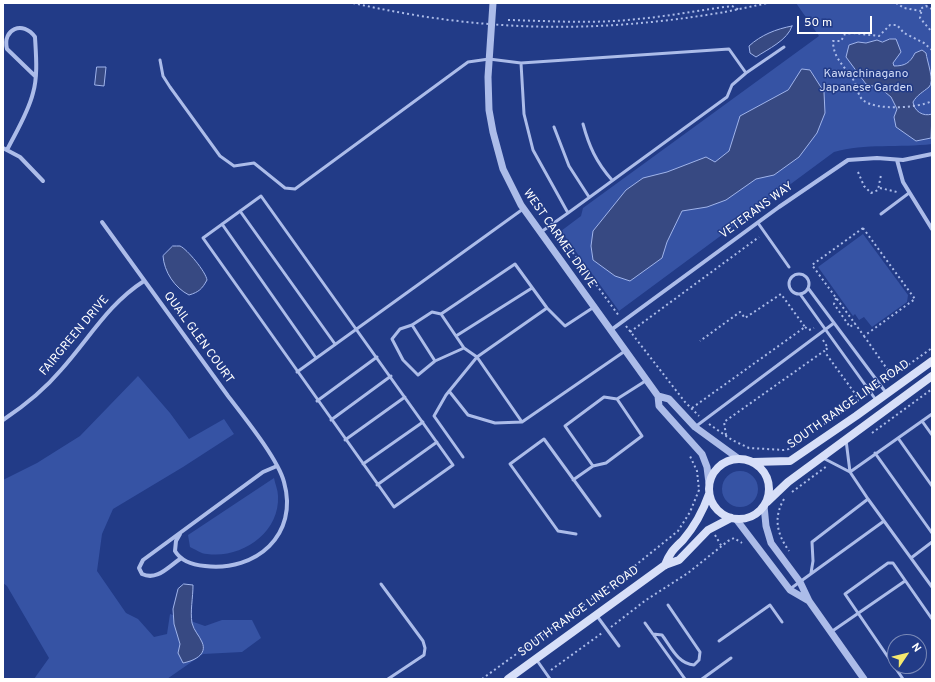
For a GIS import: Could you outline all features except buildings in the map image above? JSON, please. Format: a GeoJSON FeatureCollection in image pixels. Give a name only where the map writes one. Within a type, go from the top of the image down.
{"type":"FeatureCollection","features":[{"type":"Feature","properties":{"kind":"main road","name":"SOUTH RANGE LINE ROAD"},"geometry":{"type":"LineString","coordinates":[[753,462],[790,461],[932,361]]}},
{"type":"Feature","properties":{"kind":"main road","name":"SOUTH RANGE LINE ROAD"},"geometry":{"type":"LineString","coordinates":[[765,504],[788,482],[932,376]]}},
{"type":"Feature","properties":{"kind":"main road"},"geometry":{"type":"LineString","coordinates":[[739,459],[753,462],[760,468],[769,484],[765,504],[752,516],[733,519],[716,509],[709,494],[709,483],[713,473],[720,466],[729,460],[739,459]]}},
{"type":"Feature","properties":{"kind":"main road","name":"SOUTH RANGE LINE ROAD"},"geometry":{"type":"LineString","coordinates":[[665,565],[669,553],[683,540],[699,518],[709,494]]}},
{"type":"Feature","properties":{"kind":"main road","name":"SOUTH RANGE LINE ROAD"},"geometry":{"type":"LineString","coordinates":[[508,679],[665,565],[679,560],[708,530],[733,519]]}},
{"type":"Feature","properties":{"kind":"street","name":"WEST CARMEL DRIVE"},"geometry":{"type":"LineString","coordinates":[[493,3],[489,59],[489,110],[503,169],[523,209],[647,380],[658,396],[659,406],[702,454],[708,467],[709,483]]}},
{"type":"Feature","properties":{"kind":"street"},"geometry":{"type":"LineString","coordinates":[[35,76],[7,49],[7,38],[16,29],[22,27],[35,37],[35,76],[34,91],[30,103],[5,149],[20,157],[43,181]]}},
{"type":"Feature","properties":{"kind":"street","name":"VETERANS WAY"},"geometry":{"type":"LineString","coordinates":[[611,330],[758,223],[848,160],[911,159],[932,154]]}},
{"type":"Feature","properties":{"kind":"street"},"geometry":{"type":"LineString","coordinates":[[897,160],[900,177],[932,229]]}},
{"type":"Feature","properties":{"kind":"street","name":"QUAIL GLEN COURT"},"geometry":{"type":"LineString","coordinates":[[102,222],[277,466],[284,481],[287,498],[287,514],[282,530],[262,553],[249,561],[235,566],[218,568],[201,566],[180,559]]}},
{"type":"Feature","properties":{"kind":"street","name":"FAIRGREEN DRIVE"},"geometry":{"type":"LineString","coordinates":[[3,420],[26,403],[60,372],[107,312],[132,288],[144,281]]}},
{"type":"Feature","properties":{"kind":"street","name":"WEST CARMEL DRIVE"},"geometry":{"type":"LineString","coordinates":[[658,396],[669,399],[695,427],[739,459]]}},
{"type":"Feature","properties":{"kind":"street"},"geometry":{"type":"LineString","coordinates":[[180,534],[176,541],[175,551],[180,559],[157,576],[150,578],[142,574],[139,568],[143,560],[263,472],[277,466]]}},
{"type":"Feature","properties":{"kind":"street"},"geometry":{"type":"LineString","coordinates":[[765,504],[766,526],[772,544],[800,582],[809,601],[864,679]]}},
{"type":"Feature","properties":{"kind":"street"},"geometry":{"type":"LineString","coordinates":[[733,519],[790,590],[809,601]]}},
{"type":"Feature","properties":{"kind":"lane"},"geometry":{"type":"LineString","coordinates":[[540,233],[727,97],[732,84],[784,47]]}},
{"type":"Feature","properties":{"kind":"lane"},"geometry":{"type":"LineString","coordinates":[[160,60],[163,76],[220,156],[234,166],[254,163],[285,188],[295,189],[468,62],[489,59],[521,63],[729,49],[746,73]]}},
{"type":"Feature","properties":{"kind":"lane"},"geometry":{"type":"LineString","coordinates":[[521,63],[524,114],[533,150],[568,213]]}},
{"type":"Feature","properties":{"kind":"lane"},"geometry":{"type":"LineString","coordinates":[[583,124],[589,146],[598,164],[612,180]]}},
{"type":"Feature","properties":{"kind":"lane"},"geometry":{"type":"LineString","coordinates":[[554,127],[569,166],[589,197]]}},
{"type":"Feature","properties":{"kind":"lane"},"geometry":{"type":"LineString","coordinates":[[881,214],[909,193]]}},
{"type":"Feature","properties":{"kind":"lane"},"geometry":{"type":"LineString","coordinates":[[261,196],[357,329],[453,465],[394,507],[317,401],[203,238],[261,196]]}},
{"type":"Feature","properties":{"kind":"lane"},"geometry":{"type":"LineString","coordinates":[[297,372],[523,209]]}},
{"type":"Feature","properties":{"kind":"lane"},"geometry":{"type":"LineString","coordinates":[[240,211],[335,344]]}},
{"type":"Feature","properties":{"kind":"lane"},"geometry":{"type":"LineString","coordinates":[[758,223],[789,267]]}},
{"type":"Feature","properties":{"kind":"lane"},"geometry":{"type":"LineString","coordinates":[[222,224],[316,358]]}},
{"type":"Feature","properties":{"kind":"lane"},"geometry":{"type":"LineString","coordinates":[[441,314],[514,264],[547,308],[565,326],[594,307]]}},
{"type":"Feature","properties":{"kind":"lane"},"geometry":{"type":"LineString","coordinates":[[877,401],[800,294],[795,293],[790,289],[789,282],[792,276],[798,273],[804,274],[809,279],[808,288],[887,394]]}},
{"type":"Feature","properties":{"kind":"lane"},"geometry":{"type":"LineString","coordinates":[[456,336],[532,288]]}},
{"type":"Feature","properties":{"kind":"lane"},"geometry":{"type":"LineString","coordinates":[[800,294],[808,288]]}},
{"type":"Feature","properties":{"kind":"lane"},"geometry":{"type":"LineString","coordinates":[[464,457],[434,416],[449,391],[476,358],[547,308]]}},
{"type":"Feature","properties":{"kind":"lane"},"geometry":{"type":"LineString","coordinates":[[464,348],[435,361],[418,375],[403,360],[392,339],[400,329],[412,325],[432,312],[441,314],[464,348],[476,358],[522,422]]}},
{"type":"Feature","properties":{"kind":"lane"},"geometry":{"type":"LineString","coordinates":[[695,427],[834,323]]}},
{"type":"Feature","properties":{"kind":"lane"},"geometry":{"type":"LineString","coordinates":[[412,325],[435,361]]}},
{"type":"Feature","properties":{"kind":"lane"},"geometry":{"type":"LineString","coordinates":[[449,391],[468,415],[495,423],[522,422],[626,351]]}},
{"type":"Feature","properties":{"kind":"lane"},"geometry":{"type":"LineString","coordinates":[[317,401],[377,357]]}},
{"type":"Feature","properties":{"kind":"lane"},"geometry":{"type":"LineString","coordinates":[[331,420],[391,376]]}},
{"type":"Feature","properties":{"kind":"lane"},"geometry":{"type":"LineString","coordinates":[[593,466],[565,426],[604,397],[617,399],[647,380]]}},
{"type":"Feature","properties":{"kind":"lane"},"geometry":{"type":"LineString","coordinates":[[345,440],[405,397]]}},
{"type":"Feature","properties":{"kind":"lane"},"geometry":{"type":"LineString","coordinates":[[573,480],[593,466],[606,463],[642,436],[617,399]]}},
{"type":"Feature","properties":{"kind":"lane"},"geometry":{"type":"LineString","coordinates":[[850,472],[932,414]]}},
{"type":"Feature","properties":{"kind":"lane"},"geometry":{"type":"LineString","coordinates":[[922,421],[932,435]]}},
{"type":"Feature","properties":{"kind":"lane"},"geometry":{"type":"LineString","coordinates":[[363,464],[423,422]]}},
{"type":"Feature","properties":{"kind":"lane"},"geometry":{"type":"LineString","coordinates":[[576,534],[558,531],[510,464],[544,438],[600,516]]}},
{"type":"Feature","properties":{"kind":"lane"},"geometry":{"type":"LineString","coordinates":[[846,438],[850,472],[932,587]]}},
{"type":"Feature","properties":{"kind":"lane"},"geometry":{"type":"LineString","coordinates":[[898,438],[932,486]]}},
{"type":"Feature","properties":{"kind":"lane"},"geometry":{"type":"LineString","coordinates":[[377,484],[437,442]]}},
{"type":"Feature","properties":{"kind":"lane"},"geometry":{"type":"LineString","coordinates":[[875,453],[932,533]]}},
{"type":"Feature","properties":{"kind":"lane"},"geometry":{"type":"LineString","coordinates":[[821,457],[850,472]]}},
{"type":"Feature","properties":{"kind":"lane"},"geometry":{"type":"LineString","coordinates":[[811,573],[812,542],[868,499]]}},
{"type":"Feature","properties":{"kind":"lane"},"geometry":{"type":"LineString","coordinates":[[790,590],[811,573],[884,521]]}},
{"type":"Feature","properties":{"kind":"lane"},"geometry":{"type":"LineString","coordinates":[[911,558],[932,542]]}},
{"type":"Feature","properties":{"kind":"lane"},"geometry":{"type":"LineString","coordinates":[[903,679],[845,595],[890,563],[893,564],[932,619]]}},
{"type":"Feature","properties":{"kind":"lane"},"geometry":{"type":"LineString","coordinates":[[831,632],[905,581]]}},
{"type":"Feature","properties":{"kind":"lane"},"geometry":{"type":"LineString","coordinates":[[381,584],[423,641],[425,648],[424,654],[388,679]]}},
{"type":"Feature","properties":{"kind":"lane"},"geometry":{"type":"LineString","coordinates":[[653,634],[662,635],[681,660],[686,664],[694,665],[699,660],[700,652],[668,605]]}},
{"type":"Feature","properties":{"kind":"lane"},"geometry":{"type":"LineString","coordinates":[[719,641],[770,605],[782,622]]}},
{"type":"Feature","properties":{"kind":"lane"},"geometry":{"type":"LineString","coordinates":[[596,615],[619,646]]}},
{"type":"Feature","properties":{"kind":"lane"},"geometry":{"type":"LineString","coordinates":[[645,623],[685,679]]}},
{"type":"Feature","properties":{"kind":"lane"},"geometry":{"type":"LineString","coordinates":[[702,679],[731,658]]}},
{"type":"Feature","properties":{"kind":"lane"},"geometry":{"type":"LineString","coordinates":[[536,659],[550,679]]}},
{"type":"Feature","properties":{"kind":"path"},"geometry":{"type":"LineString","coordinates":[[353,3],[420,17],[454,22],[550,28],[620,26],[667,22],[738,10],[768,3]]}},
{"type":"Feature","properties":{"kind":"path"},"geometry":{"type":"LineString","coordinates":[[896,3],[904,8],[921,12]]}},
{"type":"Feature","properties":{"kind":"path"},"geometry":{"type":"LineString","coordinates":[[508,20],[555,23],[611,21],[665,16],[732,6],[738,10]]}},
{"type":"Feature","properties":{"kind":"path"},"geometry":{"type":"LineString","coordinates":[[932,9],[926,6],[922,8],[921,12],[922,21],[932,32]]}},
{"type":"Feature","properties":{"kind":"path"},"geometry":{"type":"LineString","coordinates":[[932,50],[924,43],[904,33],[897,25],[890,25],[879,36],[853,33],[845,34],[841,40],[833,41],[833,49],[839,62],[854,81],[862,100],[872,106],[886,107],[924,105],[932,101]]}},
{"type":"Feature","properties":{"kind":"path"},"geometry":{"type":"LineString","coordinates":[[858,172],[868,192],[871,193],[880,188],[897,192]]}},
{"type":"Feature","properties":{"kind":"path"},"geometry":{"type":"LineString","coordinates":[[880,188],[882,175]]}},
{"type":"Feature","properties":{"kind":"path"},"geometry":{"type":"LineString","coordinates":[[864,336],[915,299],[863,228],[812,265],[892,376]]}},
{"type":"Feature","properties":{"kind":"path"},"geometry":{"type":"LineString","coordinates":[[630,332],[759,237]]}},
{"type":"Feature","properties":{"kind":"path"},"geometry":{"type":"LineString","coordinates":[[700,340],[740,312],[745,318],[781,294],[804,327],[809,330],[814,328]]}},
{"type":"Feature","properties":{"kind":"path"},"geometry":{"type":"LineString","coordinates":[[837,298],[834,304],[850,327],[855,323]]}},
{"type":"Feature","properties":{"kind":"path"},"geometry":{"type":"LineString","coordinates":[[692,408],[804,327]]}},
{"type":"Feature","properties":{"kind":"path"},"geometry":{"type":"LineString","coordinates":[[726,436],[724,422],[828,348],[823,340]]}},
{"type":"Feature","properties":{"kind":"path"},"geometry":{"type":"LineString","coordinates":[[880,385],[932,348]]}},
{"type":"Feature","properties":{"kind":"path"},"geometry":{"type":"LineString","coordinates":[[824,351],[859,399]]}},
{"type":"Feature","properties":{"kind":"path"},"geometry":{"type":"LineString","coordinates":[[866,437],[932,389]]}},
{"type":"Feature","properties":{"kind":"path"},"geometry":{"type":"LineString","coordinates":[[685,402],[703,420],[726,436],[749,448],[786,450],[870,392]]}},
{"type":"Feature","properties":{"kind":"path"},"geometry":{"type":"LineString","coordinates":[[482,679],[611,585],[678,531],[695,502],[700,484],[697,471],[686,449]]}},
{"type":"Feature","properties":{"kind":"path"},"geometry":{"type":"LineString","coordinates":[[789,551],[780,539],[778,531],[777,523],[780,506],[788,495],[832,463]]}},
{"type":"Feature","properties":{"kind":"path"},"geometry":{"type":"LineString","coordinates":[[546,674],[646,600],[688,573],[728,541],[736,539],[744,545]]}},
{"type":"Feature","properties":{"kind":"green space","name":"Kawachinagano Japanese Garden"},"geometry":{"type":"Polygon","coordinates":[[[796,3],[926,3],[932,11],[932,144],[870,147],[846,149],[834,152],[619,311],[561,231],[581,216],[583,208],[819,36],[796,3]]]}},
{"type":"Feature","properties":{"kind":"green space"},"geometry":{"type":"Polygon","coordinates":[[[863,234],[908,295],[907,302],[872,327],[864,317],[859,320],[855,314],[853,316],[818,267],[863,234]]]}},
{"type":"Feature","properties":{"kind":"green space"},"geometry":{"type":"Polygon","coordinates":[[[138,376],[170,413],[189,439],[224,419],[234,434],[113,509],[102,534],[97,571],[126,613],[138,619],[154,637],[167,634],[170,614],[205,626],[222,620],[252,620],[261,638],[242,652],[203,654],[167,679],[34,679],[49,658],[7,586],[3,583],[3,480],[37,463],[80,436],[138,376]]]}},
{"type":"Feature","properties":{"kind":"green space"},"geometry":{"type":"Polygon","coordinates":[[[740,471],[753,476],[758,489],[753,502],[740,507],[727,502],[722,489],[727,476],[740,471]]]}},
{"type":"Feature","properties":{"kind":"green space"},"geometry":{"type":"Polygon","coordinates":[[[274,478],[278,494],[277,509],[273,521],[256,541],[245,548],[220,554],[205,554],[190,547],[188,535],[274,478]]]}},
{"type":"Feature","properties":{"kind":"shaded area"},"geometry":{"type":"Polygon","coordinates":[[[792,26],[786,36],[772,47],[756,57],[750,53],[749,46],[759,39],[780,29],[792,26]]]}},
{"type":"Feature","properties":{"kind":"shaded area"},"geometry":{"type":"Polygon","coordinates":[[[890,39],[896,39],[901,52],[893,63],[894,66],[907,63],[915,53],[922,50],[926,53],[931,76],[931,84],[918,95],[913,102],[917,111],[925,115],[932,114],[931,138],[916,141],[896,127],[894,117],[897,109],[891,97],[880,88],[866,84],[846,57],[849,45],[858,42],[866,43],[877,40],[882,42],[890,39]]]}},
{"type":"Feature","properties":{"kind":"shaded area"},"geometry":{"type":"Polygon","coordinates":[[[97,67],[106,67],[104,86],[95,85],[97,67]]]}},
{"type":"Feature","properties":{"kind":"shaded area"},"geometry":{"type":"Polygon","coordinates":[[[802,69],[810,70],[824,92],[825,113],[817,133],[799,157],[774,175],[756,179],[726,200],[707,207],[682,211],[667,242],[662,258],[630,281],[615,276],[593,260],[591,246],[593,231],[626,190],[643,178],[667,172],[706,157],[715,162],[729,151],[740,116],[788,90],[802,69]]]}},
{"type":"Feature","properties":{"kind":"shaded area"},"geometry":{"type":"Polygon","coordinates":[[[173,246],[180,246],[187,251],[206,276],[207,280],[202,288],[195,293],[189,295],[184,292],[175,284],[168,274],[163,256],[173,246]]]}},
{"type":"Feature","properties":{"kind":"shaded area"},"geometry":{"type":"Polygon","coordinates":[[[184,584],[193,585],[191,614],[192,623],[202,642],[203,650],[195,659],[183,663],[178,653],[180,644],[174,624],[173,609],[178,589],[184,584]]]}}]}
